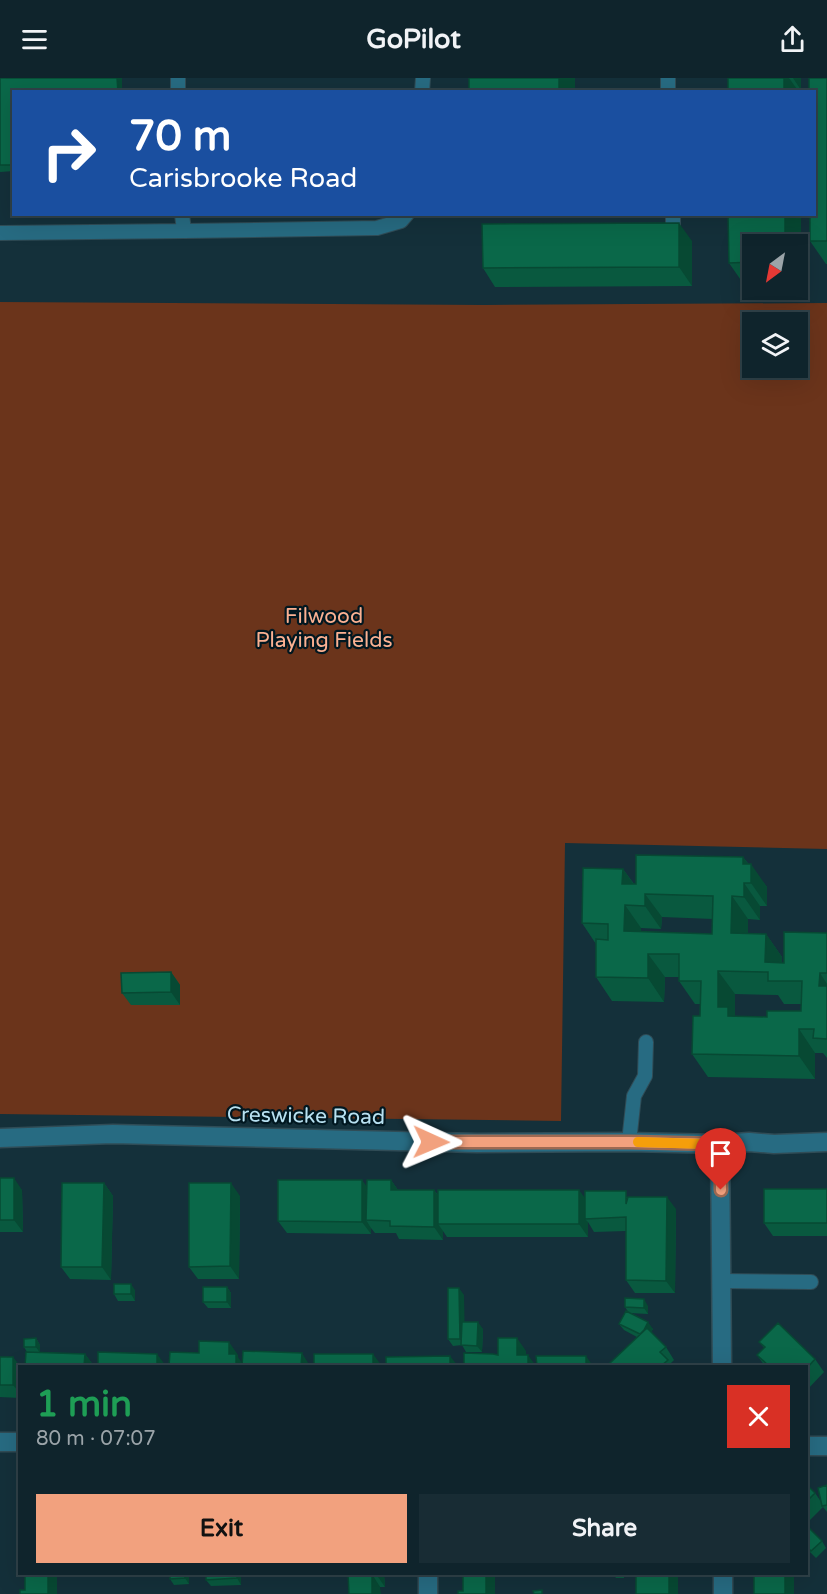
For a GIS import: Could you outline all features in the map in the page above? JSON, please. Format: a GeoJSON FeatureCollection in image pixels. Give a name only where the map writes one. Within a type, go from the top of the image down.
{"type":"FeatureCollection","features":[{"type":"Feature","properties":{"kind":"street","name":"Creswicke Road"},"geometry":{"type":"LineString","coordinates":[[0,1138],[113,1134],[477,1143],[720,1144],[749,1142],[774,1144],[827,1142]]}},
{"type":"Feature","properties":{"kind":"street"},"geometry":{"type":"LineString","coordinates":[[720,1144],[722,1365]]}},
{"type":"Feature","properties":{"kind":"street"},"geometry":{"type":"LineString","coordinates":[[0,1442],[18,1442]]}},
{"type":"Feature","properties":{"kind":"street"},"geometry":{"type":"LineString","coordinates":[[808,1446],[827,1446]]}},
{"type":"Feature","properties":{"kind":"street"},"geometry":{"type":"LineString","coordinates":[[428,1575],[428,1594]]}},
{"type":"Feature","properties":{"kind":"street"},"geometry":{"type":"LineString","coordinates":[[723,1575],[723,1594]]}},
{"type":"Feature","properties":{"kind":"lane"},"geometry":{"type":"LineString","coordinates":[[182,216],[184,231]]}},
{"type":"Feature","properties":{"kind":"lane"},"geometry":{"type":"LineString","coordinates":[[0,233],[377,228],[401,221],[405,216]]}},
{"type":"Feature","properties":{"kind":"lane"},"geometry":{"type":"LineString","coordinates":[[673,216],[673,231]]}},
{"type":"Feature","properties":{"kind":"lane"},"geometry":{"type":"LineString","coordinates":[[629,1142],[634,1096],[645,1076],[646,1042]]}},
{"type":"Feature","properties":{"kind":"lane"},"geometry":{"type":"LineString","coordinates":[[722,1281],[812,1282]]}},
{"type":"Feature","properties":{"kind":"green space","name":"Filwood Playing Fields"},"geometry":{"type":"Polygon","coordinates":[[[0,302],[485,305],[827,303],[827,849],[565,843],[561,1121],[0,1114],[0,302]]]}},
{"type":"Feature","properties":{"kind":"building"},"geometry":{"type":"Polygon","coordinates":[[[0,78],[117,78],[118,90],[12,90],[12,165],[0,165],[0,78]]]}},
{"type":"Feature","properties":{"kind":"building"},"geometry":{"type":"Polygon","coordinates":[[[469,78],[559,78],[559,90],[469,90],[469,78]]]}},
{"type":"Feature","properties":{"kind":"building"},"geometry":{"type":"Polygon","coordinates":[[[728,78],[784,78],[784,90],[728,90],[728,78]]]}},
{"type":"Feature","properties":{"kind":"building"},"geometry":{"type":"Polygon","coordinates":[[[809,78],[827,78],[827,241],[810,241],[810,216],[816,216],[816,90],[809,90],[809,78]]]}},
{"type":"Feature","properties":{"kind":"building"},"geometry":{"type":"Polygon","coordinates":[[[728,216],[785,216],[785,234],[742,234],[742,262],[729,263],[728,216]]]}},
{"type":"Feature","properties":{"kind":"building"},"geometry":{"type":"Polygon","coordinates":[[[679,223],[679,267],[483,268],[482,224],[679,223]]]}},
{"type":"Feature","properties":{"kind":"building"},"geometry":{"type":"Polygon","coordinates":[[[636,855],[743,857],[743,864],[751,864],[751,883],[744,883],[744,897],[732,896],[731,933],[766,934],[765,962],[784,963],[784,932],[827,933],[827,973],[820,973],[819,986],[827,986],[827,1039],[813,1038],[814,1029],[799,1029],[799,1056],[692,1054],[693,1016],[700,1016],[701,981],[679,981],[679,954],[648,954],[648,978],[596,977],[596,939],[608,940],[608,924],[582,923],[583,868],[623,869],[622,884],[636,884],[636,855]],[[645,894],[645,906],[625,905],[624,931],[712,934],[713,896],[645,894]],[[718,971],[718,1007],[728,1007],[728,1016],[767,1017],[767,1011],[801,1011],[802,981],[768,981],[768,972],[718,971]]]}},
{"type":"Feature","properties":{"kind":"building"},"geometry":{"type":"Polygon","coordinates":[[[171,972],[171,992],[122,993],[121,973],[171,972]]]}},
{"type":"Feature","properties":{"kind":"building"},"geometry":{"type":"Polygon","coordinates":[[[0,1178],[14,1178],[14,1220],[0,1220],[0,1178]]]}},
{"type":"Feature","properties":{"kind":"building"},"geometry":{"type":"Polygon","coordinates":[[[278,1180],[362,1180],[362,1222],[278,1221],[278,1180]]]}},
{"type":"Feature","properties":{"kind":"building"},"geometry":{"type":"Polygon","coordinates":[[[367,1180],[391,1180],[391,1190],[434,1190],[434,1227],[390,1226],[390,1221],[366,1220],[367,1180]]]}},
{"type":"Feature","properties":{"kind":"building"},"geometry":{"type":"Polygon","coordinates":[[[62,1183],[104,1183],[102,1267],[61,1267],[62,1183]]]}},
{"type":"Feature","properties":{"kind":"building"},"geometry":{"type":"Polygon","coordinates":[[[189,1183],[231,1183],[230,1266],[189,1267],[189,1183]]]}},
{"type":"Feature","properties":{"kind":"building"},"geometry":{"type":"Polygon","coordinates":[[[764,1189],[827,1189],[827,1223],[764,1223],[764,1189]]]}},
{"type":"Feature","properties":{"kind":"building"},"geometry":{"type":"Polygon","coordinates":[[[438,1190],[579,1190],[579,1224],[438,1224],[438,1190]]]}},
{"type":"Feature","properties":{"kind":"building"},"geometry":{"type":"Polygon","coordinates":[[[585,1191],[626,1191],[626,1204],[628,1197],[667,1197],[666,1281],[626,1280],[626,1217],[585,1219],[585,1191]]]}},
{"type":"Feature","properties":{"kind":"building"},"geometry":{"type":"Polygon","coordinates":[[[114,1284],[131,1284],[131,1294],[114,1294],[114,1284]]]}},
{"type":"Feature","properties":{"kind":"building"},"geometry":{"type":"Polygon","coordinates":[[[203,1287],[227,1287],[227,1302],[203,1302],[203,1287]]]}},
{"type":"Feature","properties":{"kind":"building"},"geometry":{"type":"Polygon","coordinates":[[[448,1288],[459,1288],[460,1339],[448,1339],[448,1288]]]}},
{"type":"Feature","properties":{"kind":"building"},"geometry":{"type":"Polygon","coordinates":[[[625,1298],[644,1299],[644,1308],[625,1307],[625,1298]]]}},
{"type":"Feature","properties":{"kind":"building"},"geometry":{"type":"Polygon","coordinates":[[[626,1311],[648,1322],[640,1334],[619,1324],[626,1311]]]}},
{"type":"Feature","properties":{"kind":"building"},"geometry":{"type":"Polygon","coordinates":[[[462,1322],[478,1322],[477,1346],[461,1345],[462,1322]]]}},
{"type":"Feature","properties":{"kind":"building"},"geometry":{"type":"Polygon","coordinates":[[[778,1323],[815,1359],[808,1367],[808,1365],[768,1365],[757,1355],[765,1347],[759,1342],[778,1323]]]}},
{"type":"Feature","properties":{"kind":"building"},"geometry":{"type":"Polygon","coordinates":[[[647,1328],[666,1347],[660,1352],[668,1360],[662,1365],[609,1364],[647,1328]]]}},
{"type":"Feature","properties":{"kind":"building"},"geometry":{"type":"Polygon","coordinates":[[[36,1338],[36,1347],[24,1347],[24,1339],[36,1338]]]}},
{"type":"Feature","properties":{"kind":"building"},"geometry":{"type":"Polygon","coordinates":[[[498,1338],[517,1338],[517,1355],[528,1355],[528,1365],[464,1365],[464,1353],[498,1355],[498,1338]]]}},
{"type":"Feature","properties":{"kind":"building"},"geometry":{"type":"Polygon","coordinates":[[[199,1341],[229,1342],[229,1354],[236,1354],[236,1365],[169,1365],[170,1352],[199,1353],[199,1341]]]}},
{"type":"Feature","properties":{"kind":"building"},"geometry":{"type":"Polygon","coordinates":[[[243,1351],[302,1353],[301,1365],[242,1365],[243,1351]]]}},
{"type":"Feature","properties":{"kind":"building"},"geometry":{"type":"Polygon","coordinates":[[[26,1352],[85,1354],[84,1365],[25,1365],[26,1352]]]}},
{"type":"Feature","properties":{"kind":"building"},"geometry":{"type":"Polygon","coordinates":[[[98,1352],[157,1354],[157,1365],[98,1365],[98,1352]]]}},
{"type":"Feature","properties":{"kind":"building"},"geometry":{"type":"Polygon","coordinates":[[[314,1354],[373,1354],[373,1365],[314,1365],[314,1354]]]}},
{"type":"Feature","properties":{"kind":"building"},"geometry":{"type":"Polygon","coordinates":[[[450,1356],[450,1365],[386,1365],[386,1357],[450,1356]]]}},
{"type":"Feature","properties":{"kind":"building"},"geometry":{"type":"Polygon","coordinates":[[[536,1356],[586,1356],[586,1365],[537,1365],[536,1356]]]}},
{"type":"Feature","properties":{"kind":"building"},"geometry":{"type":"Polygon","coordinates":[[[0,1357],[13,1357],[13,1385],[0,1385],[0,1357]]]}},
{"type":"Feature","properties":{"kind":"building"},"geometry":{"type":"Polygon","coordinates":[[[827,1485],[827,1505],[822,1506],[818,1488],[827,1485]]]}},
{"type":"Feature","properties":{"kind":"building"},"geometry":{"type":"Polygon","coordinates":[[[808,1486],[815,1493],[808,1500],[808,1486]]]}},
{"type":"Feature","properties":{"kind":"building"},"geometry":{"type":"Polygon","coordinates":[[[808,1527],[822,1541],[811,1551],[808,1548],[808,1527]]]}},
{"type":"Feature","properties":{"kind":"building"},"geometry":{"type":"Polygon","coordinates":[[[25,1575],[48,1575],[48,1594],[20,1594],[20,1590],[25,1590],[25,1575]]]}},
{"type":"Feature","properties":{"kind":"building"},"geometry":{"type":"Polygon","coordinates":[[[170,1575],[184,1575],[185,1578],[170,1579],[170,1575]]]}},
{"type":"Feature","properties":{"kind":"building"},"geometry":{"type":"Polygon","coordinates":[[[206,1575],[237,1575],[237,1578],[206,1580],[206,1575]]]}},
{"type":"Feature","properties":{"kind":"building"},"geometry":{"type":"Polygon","coordinates":[[[348,1575],[372,1575],[372,1594],[349,1594],[348,1575]]]}},
{"type":"Feature","properties":{"kind":"building"},"geometry":{"type":"Polygon","coordinates":[[[463,1575],[486,1575],[486,1594],[458,1594],[458,1591],[463,1591],[463,1575]]]}},
{"type":"Feature","properties":{"kind":"building"},"geometry":{"type":"Polygon","coordinates":[[[636,1575],[669,1575],[669,1594],[636,1594],[636,1575]]]}},
{"type":"Feature","properties":{"kind":"building"},"geometry":{"type":"Polygon","coordinates":[[[754,1575],[785,1575],[785,1594],[754,1594],[754,1575]]]}},
{"type":"Feature","properties":{"kind":"building"},"geometry":{"type":"Polygon","coordinates":[[[542,1590],[542,1594],[534,1594],[533,1591],[542,1590]]]}},
{"type":"Feature","properties":{"kind":"slow traffic"},"geometry":{"type":"LineString","coordinates":[[638,1142],[705,1144]]}},
{"type":"Feature","properties":{"kind":"route"},"geometry":{"type":"LineString","coordinates":[[431,1142],[720,1144],[721,1190]]}}]}
